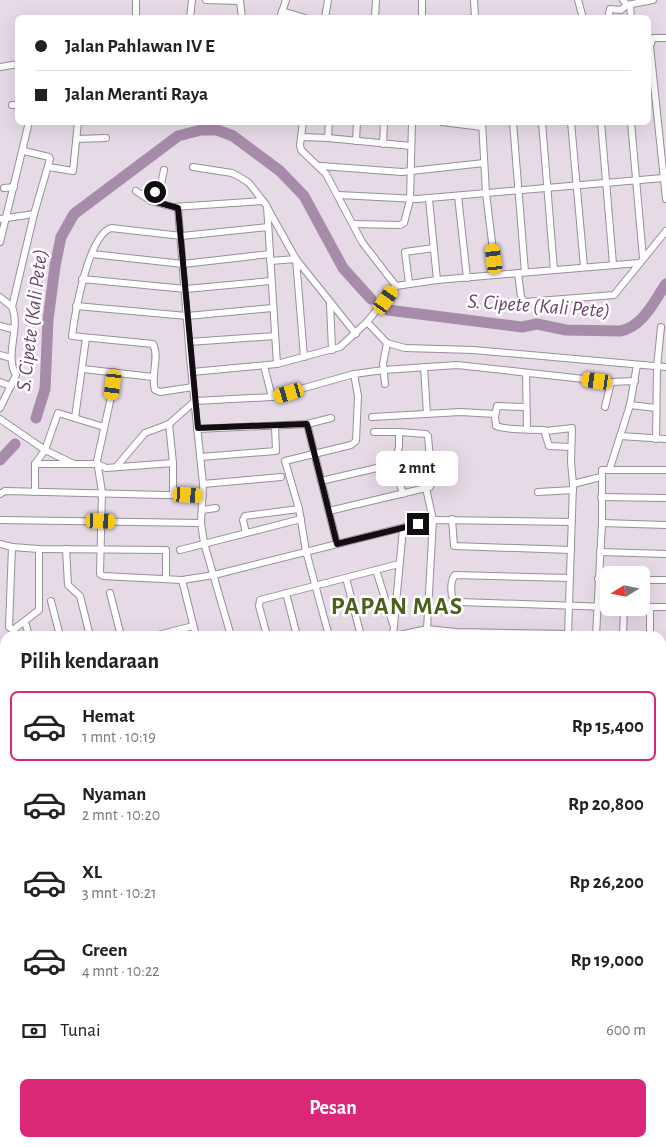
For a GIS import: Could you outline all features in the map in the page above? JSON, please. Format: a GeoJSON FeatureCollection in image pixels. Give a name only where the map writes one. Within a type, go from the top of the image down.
{"type":"FeatureCollection","features":[{"type":"Feature","properties":{"kind":"street"},"geometry":{"type":"LineString","coordinates":[[136,0],[136,15]]}},
{"type":"Feature","properties":{"kind":"street"},"geometry":{"type":"LineString","coordinates":[[190,15],[192,0]]}},
{"type":"Feature","properties":{"kind":"street"},"geometry":{"type":"LineString","coordinates":[[206,0],[240,2],[242,15]]}},
{"type":"Feature","properties":{"kind":"street"},"geometry":{"type":"LineString","coordinates":[[281,14],[286,0]]}},
{"type":"Feature","properties":{"kind":"street"},"geometry":{"type":"LineString","coordinates":[[326,15],[328,0]]}},
{"type":"Feature","properties":{"kind":"street"},"geometry":{"type":"LineString","coordinates":[[375,15],[376,0]]}},
{"type":"Feature","properties":{"kind":"street"},"geometry":{"type":"LineString","coordinates":[[422,0],[422,15]]}},
{"type":"Feature","properties":{"kind":"street"},"geometry":{"type":"LineString","coordinates":[[474,0],[475,15]]}},
{"type":"Feature","properties":{"kind":"street"},"geometry":{"type":"LineString","coordinates":[[578,0],[582,15]]}},
{"type":"Feature","properties":{"kind":"street"},"geometry":{"type":"LineString","coordinates":[[609,15],[610,9],[622,10],[627,3],[653,0]]}},
{"type":"Feature","properties":{"kind":"street"},"geometry":{"type":"LineString","coordinates":[[666,38],[656,37],[651,41],[651,87],[663,149],[663,178],[666,200]]}},
{"type":"Feature","properties":{"kind":"street"},"geometry":{"type":"LineString","coordinates":[[0,67],[15,64]]}},
{"type":"Feature","properties":{"kind":"street"},"geometry":{"type":"LineString","coordinates":[[0,242],[3,218],[24,151],[28,125]]}},
{"type":"Feature","properties":{"kind":"street"},"geometry":{"type":"LineString","coordinates":[[49,167],[73,171],[78,125]]}},
{"type":"Feature","properties":{"kind":"street"},"geometry":{"type":"LineString","coordinates":[[303,125],[302,150],[320,166],[339,195],[373,258],[396,286]]}},
{"type":"Feature","properties":{"kind":"street"},"geometry":{"type":"LineString","coordinates":[[328,138],[329,125]]}},
{"type":"Feature","properties":{"kind":"street"},"geometry":{"type":"LineString","coordinates":[[356,140],[357,125]]}},
{"type":"Feature","properties":{"kind":"street"},"geometry":{"type":"LineString","coordinates":[[383,144],[384,125]]}},
{"type":"Feature","properties":{"kind":"street"},"geometry":{"type":"LineString","coordinates":[[353,224],[403,225],[410,200],[409,171],[412,125]]}},
{"type":"Feature","properties":{"kind":"street"},"geometry":{"type":"LineString","coordinates":[[482,125],[486,193],[496,275]]}},
{"type":"Feature","properties":{"kind":"street"},"geometry":{"type":"LineString","coordinates":[[513,125],[518,191],[520,296],[525,302],[614,295],[666,231]]}},
{"type":"Feature","properties":{"kind":"street"},"geometry":{"type":"LineString","coordinates":[[542,125],[554,270]]}},
{"type":"Feature","properties":{"kind":"street"},"geometry":{"type":"LineString","coordinates":[[572,125],[584,267]]}},
{"type":"Feature","properties":{"kind":"street"},"geometry":{"type":"LineString","coordinates":[[602,125],[613,264]]}},
{"type":"Feature","properties":{"kind":"street"},"geometry":{"type":"LineString","coordinates":[[631,125],[641,260]]}},
{"type":"Feature","properties":{"kind":"street"},"geometry":{"type":"LineString","coordinates":[[302,137],[411,146]]}},
{"type":"Feature","properties":{"kind":"street"},"geometry":{"type":"LineString","coordinates":[[77,139],[106,138]]}},
{"type":"Feature","properties":{"kind":"street"},"geometry":{"type":"LineString","coordinates":[[0,408],[16,375],[11,367],[15,317],[12,307],[34,214],[49,167],[49,157],[24,151]]}},
{"type":"Feature","properties":{"kind":"street"},"geometry":{"type":"LineString","coordinates":[[320,166],[409,171],[484,163]]}},
{"type":"Feature","properties":{"kind":"street"},"geometry":{"type":"LineString","coordinates":[[193,167],[232,173],[250,183],[265,203],[296,259],[356,334]]}},
{"type":"Feature","properties":{"kind":"street"},"geometry":{"type":"LineString","coordinates":[[152,201],[161,184],[164,170]]}},
{"type":"Feature","properties":{"kind":"street"},"geometry":{"type":"LineString","coordinates":[[339,195],[410,200],[663,178]]}},
{"type":"Feature","properties":{"kind":"street"},"geometry":{"type":"LineString","coordinates":[[4,188],[14,187]]}},
{"type":"Feature","properties":{"kind":"street"},"geometry":{"type":"LineString","coordinates":[[136,191],[152,201],[178,208],[265,203]]}},
{"type":"Feature","properties":{"kind":"street"},"geometry":{"type":"LineString","coordinates":[[458,196],[467,278]]}},
{"type":"Feature","properties":{"kind":"street"},"geometry":{"type":"LineString","coordinates":[[429,199],[438,280]]}},
{"type":"Feature","properties":{"kind":"street"},"geometry":{"type":"LineString","coordinates":[[265,203],[277,364]]}},
{"type":"Feature","properties":{"kind":"street"},"geometry":{"type":"LineString","coordinates":[[178,208],[186,289],[188,342],[203,484],[201,523],[204,543],[229,631]]}},
{"type":"Feature","properties":{"kind":"street"},"geometry":{"type":"LineString","coordinates":[[3,218],[34,214]]}},
{"type":"Feature","properties":{"kind":"street"},"geometry":{"type":"LineString","coordinates":[[193,387],[156,391],[153,378],[155,349],[153,344],[72,336],[82,279],[92,254],[108,228],[182,236],[268,228]]}},
{"type":"Feature","properties":{"kind":"street"},"geometry":{"type":"LineString","coordinates":[[409,284],[405,252],[434,248]]}},
{"type":"Feature","properties":{"kind":"street"},"geometry":{"type":"LineString","coordinates":[[92,254],[183,264],[270,254]]}},
{"type":"Feature","properties":{"kind":"street"},"geometry":{"type":"LineString","coordinates":[[270,261],[296,259]]}},
{"type":"Feature","properties":{"kind":"street"},"geometry":{"type":"LineString","coordinates":[[296,259],[304,357]]}},
{"type":"Feature","properties":{"kind":"street"},"geometry":{"type":"LineString","coordinates":[[192,372],[277,364],[345,345],[373,316],[396,286],[438,280],[641,260]]}},
{"type":"Feature","properties":{"kind":"street"},"geometry":{"type":"LineString","coordinates":[[82,279],[186,289],[271,280]]}},
{"type":"Feature","properties":{"kind":"street"},"geometry":{"type":"LineString","coordinates":[[0,297],[12,307]]}},
{"type":"Feature","properties":{"kind":"street"},"geometry":{"type":"LineString","coordinates":[[330,302],[332,350]]}},
{"type":"Feature","properties":{"kind":"street"},"geometry":{"type":"LineString","coordinates":[[76,306],[187,316],[272,308]]}},
{"type":"Feature","properties":{"kind":"street"},"geometry":{"type":"LineString","coordinates":[[367,322],[387,343],[417,349],[473,350],[666,367]]}},
{"type":"Feature","properties":{"kind":"street"},"geometry":{"type":"LineString","coordinates":[[0,326],[14,329]]}},
{"type":"Feature","properties":{"kind":"street"},"geometry":{"type":"LineString","coordinates":[[656,439],[657,367],[661,327]]}},
{"type":"Feature","properties":{"kind":"street"},"geometry":{"type":"LineString","coordinates":[[188,342],[275,336]]}},
{"type":"Feature","properties":{"kind":"street"},"geometry":{"type":"LineString","coordinates":[[75,418],[86,338]]}},
{"type":"Feature","properties":{"kind":"street"},"geometry":{"type":"LineString","coordinates":[[385,384],[384,370],[387,343]]}},
{"type":"Feature","properties":{"kind":"street"},"geometry":{"type":"LineString","coordinates":[[0,355],[12,358]]}},
{"type":"Feature","properties":{"kind":"street"},"geometry":{"type":"LineString","coordinates":[[610,468],[630,405],[637,365]]}},
{"type":"Feature","properties":{"kind":"street"},"geometry":{"type":"LineString","coordinates":[[264,366],[272,397]]}},
{"type":"Feature","properties":{"kind":"street"},"geometry":{"type":"LineString","coordinates":[[116,467],[144,433],[169,424],[195,401],[272,397],[354,374],[424,367],[478,366],[611,382],[635,381]]}},
{"type":"Feature","properties":{"kind":"street"},"geometry":{"type":"LineString","coordinates":[[424,367],[427,414]]}},
{"type":"Feature","properties":{"kind":"street"},"geometry":{"type":"LineString","coordinates":[[83,369],[153,378]]}},
{"type":"Feature","properties":{"kind":"street"},"geometry":{"type":"LineString","coordinates":[[114,372],[98,464],[102,492],[101,575],[182,580],[214,575],[433,520],[571,522]]}},
{"type":"Feature","properties":{"kind":"street"},"geometry":{"type":"LineString","coordinates":[[526,373],[527,428]]}},
{"type":"Feature","properties":{"kind":"street"},"geometry":{"type":"LineString","coordinates":[[328,631],[306,551],[299,509],[285,461],[351,445],[356,441],[358,396],[354,374]]}},
{"type":"Feature","properties":{"kind":"street"},"geometry":{"type":"LineString","coordinates":[[0,382],[11,386]]}},
{"type":"Feature","properties":{"kind":"street"},"geometry":{"type":"LineString","coordinates":[[605,407],[611,382]]}},
{"type":"Feature","properties":{"kind":"street"},"geometry":{"type":"LineString","coordinates":[[630,405],[656,408]]}},
{"type":"Feature","properties":{"kind":"street"},"geometry":{"type":"LineString","coordinates":[[526,407],[497,406],[495,423],[498,428],[527,428],[532,431],[572,428],[573,487],[568,631]]}},
{"type":"Feature","properties":{"kind":"street"},"geometry":{"type":"LineString","coordinates":[[372,417],[461,412],[495,414]]}},
{"type":"Feature","properties":{"kind":"street"},"geometry":{"type":"LineString","coordinates":[[35,492],[35,464],[44,450],[58,413],[104,428]]}},
{"type":"Feature","properties":{"kind":"street"},"geometry":{"type":"LineString","coordinates":[[198,428],[307,424],[331,418]]}},
{"type":"Feature","properties":{"kind":"street"},"geometry":{"type":"LineString","coordinates":[[0,419],[44,450],[75,465]]}},
{"type":"Feature","properties":{"kind":"street"},"geometry":{"type":"LineString","coordinates":[[169,424],[173,463],[173,494]]}},
{"type":"Feature","properties":{"kind":"street"},"geometry":{"type":"LineString","coordinates":[[307,424],[337,544]]}},
{"type":"Feature","properties":{"kind":"street"},"geometry":{"type":"LineString","coordinates":[[200,457],[276,451],[274,426]]}},
{"type":"Feature","properties":{"kind":"street"},"geometry":{"type":"LineString","coordinates":[[546,430],[549,446],[571,447]]}},
{"type":"Feature","properties":{"kind":"street"},"geometry":{"type":"LineString","coordinates":[[329,511],[403,494],[432,485],[428,435],[374,432]]}},
{"type":"Feature","properties":{"kind":"street"},"geometry":{"type":"LineString","coordinates":[[399,432],[399,447],[394,464],[403,494]]}},
{"type":"Feature","properties":{"kind":"street"},"geometry":{"type":"LineString","coordinates":[[620,436],[666,439]]}},
{"type":"Feature","properties":{"kind":"street"},"geometry":{"type":"LineString","coordinates":[[35,464],[98,464],[106,468],[173,463]]}},
{"type":"Feature","properties":{"kind":"street"},"geometry":{"type":"LineString","coordinates":[[321,481],[394,464]]}},
{"type":"Feature","properties":{"kind":"street"},"geometry":{"type":"LineString","coordinates":[[596,631],[602,523],[602,469],[666,470]]}},
{"type":"Feature","properties":{"kind":"street"},"geometry":{"type":"LineString","coordinates":[[203,484],[281,477]]}},
{"type":"Feature","properties":{"kind":"street"},"geometry":{"type":"LineString","coordinates":[[538,492],[573,487],[601,477]]}},
{"type":"Feature","properties":{"kind":"street"},"geometry":{"type":"LineString","coordinates":[[426,488],[433,520],[427,629]]}},
{"type":"Feature","properties":{"kind":"street"},"geometry":{"type":"LineString","coordinates":[[0,494],[4,491],[203,496]]}},
{"type":"Feature","properties":{"kind":"street"},"geometry":{"type":"LineString","coordinates":[[601,497],[666,498]]}},
{"type":"Feature","properties":{"kind":"street"},"geometry":{"type":"LineString","coordinates":[[202,510],[216,508]]}},
{"type":"Feature","properties":{"kind":"street"},"geometry":{"type":"LineString","coordinates":[[246,533],[243,520],[245,516],[299,509]]}},
{"type":"Feature","properties":{"kind":"street"},"geometry":{"type":"LineString","coordinates":[[180,550],[301,519]]}},
{"type":"Feature","properties":{"kind":"street"},"geometry":{"type":"LineString","coordinates":[[452,519],[454,546],[571,550]]}},
{"type":"Feature","properties":{"kind":"street"},"geometry":{"type":"LineString","coordinates":[[0,520],[201,523]]}},
{"type":"Feature","properties":{"kind":"street"},"geometry":{"type":"LineString","coordinates":[[602,523],[666,525]]}},
{"type":"Feature","properties":{"kind":"street"},"geometry":{"type":"LineString","coordinates":[[394,631],[403,528]]}},
{"type":"Feature","properties":{"kind":"street"},"geometry":{"type":"LineString","coordinates":[[0,544],[12,547],[66,549],[166,550],[166,578]]}},
{"type":"Feature","properties":{"kind":"street"},"geometry":{"type":"LineString","coordinates":[[12,547],[9,627],[13,630],[39,610],[39,548]]}},
{"type":"Feature","properties":{"kind":"street"},"geometry":{"type":"LineString","coordinates":[[66,549],[68,585],[80,596],[89,631]]}},
{"type":"Feature","properties":{"kind":"street"},"geometry":{"type":"LineString","coordinates":[[600,552],[666,554]]}},
{"type":"Feature","properties":{"kind":"street"},"geometry":{"type":"LineString","coordinates":[[266,631],[259,602],[400,564]]}},
{"type":"Feature","properties":{"kind":"street"},"geometry":{"type":"LineString","coordinates":[[376,570],[394,625]]}},
{"type":"Feature","properties":{"kind":"street"},"geometry":{"type":"LineString","coordinates":[[570,578],[458,575],[452,580],[452,597],[455,602],[600,607]]}},
{"type":"Feature","properties":{"kind":"street"},"geometry":{"type":"LineString","coordinates":[[346,578],[359,631]]}},
{"type":"Feature","properties":{"kind":"street"},"geometry":{"type":"LineString","coordinates":[[182,580],[194,631]]}},
{"type":"Feature","properties":{"kind":"street"},"geometry":{"type":"LineString","coordinates":[[650,580],[666,580]]}},
{"type":"Feature","properties":{"kind":"street"},"geometry":{"type":"LineString","coordinates":[[110,593],[120,631]]}},
{"type":"Feature","properties":{"kind":"street"},"geometry":{"type":"LineString","coordinates":[[286,594],[296,631]]}},
{"type":"Feature","properties":{"kind":"street"},"geometry":{"type":"LineString","coordinates":[[51,601],[59,631]]}},
{"type":"Feature","properties":{"kind":"street"},"geometry":{"type":"LineString","coordinates":[[650,607],[666,607]]}},
{"type":"Feature","properties":{"kind":"street"},"geometry":{"type":"LineString","coordinates":[[623,631],[624,616]]}},
{"type":"Feature","properties":{"kind":"street"},"geometry":{"type":"LineString","coordinates":[[650,616],[650,631]]}},
{"type":"Feature","properties":{"kind":"street"},"geometry":{"type":"LineString","coordinates":[[26,625],[28,631]]}},
{"type":"Feature","properties":{"kind":"street"},"geometry":{"type":"LineString","coordinates":[[173,631],[192,626]]}},
{"type":"Feature","properties":{"kind":"street"},"geometry":{"type":"LineString","coordinates":[[423,631],[427,629],[439,631]]}},
{"type":"Feature","properties":{"kind":"waterway","name":"S. Cipete (Kali Pete)"},"geometry":{"type":"LineString","coordinates":[[36,418],[45,389],[48,320],[61,237],[74,214],[178,136],[201,130],[217,130],[233,136],[280,171],[304,196],[343,268],[371,299]]}},
{"type":"Feature","properties":{"kind":"waterway","name":"S. Cipete (Kali Pete)"},"geometry":{"type":"LineString","coordinates":[[388,310],[522,327],[537,324],[566,330],[620,331],[628,329],[641,319],[666,284]]}},
{"type":"Feature","properties":{"kind":"waterway","name":"S. Cipete (Kali Pete)"},"geometry":{"type":"LineString","coordinates":[[0,460],[15,444]]}},
{"type":"Feature","properties":{"kind":"district","name":"PAPAN MAS"},"geometry":{"type":"Point","coordinates":[397,606]}},
{"type":"Feature","properties":{"kind":"route"},"geometry":{"type":"LineString","coordinates":[[155,192],[152,201],[178,208],[182,232],[190,358],[198,428],[307,424],[337,544],[418,524]]}}]}
